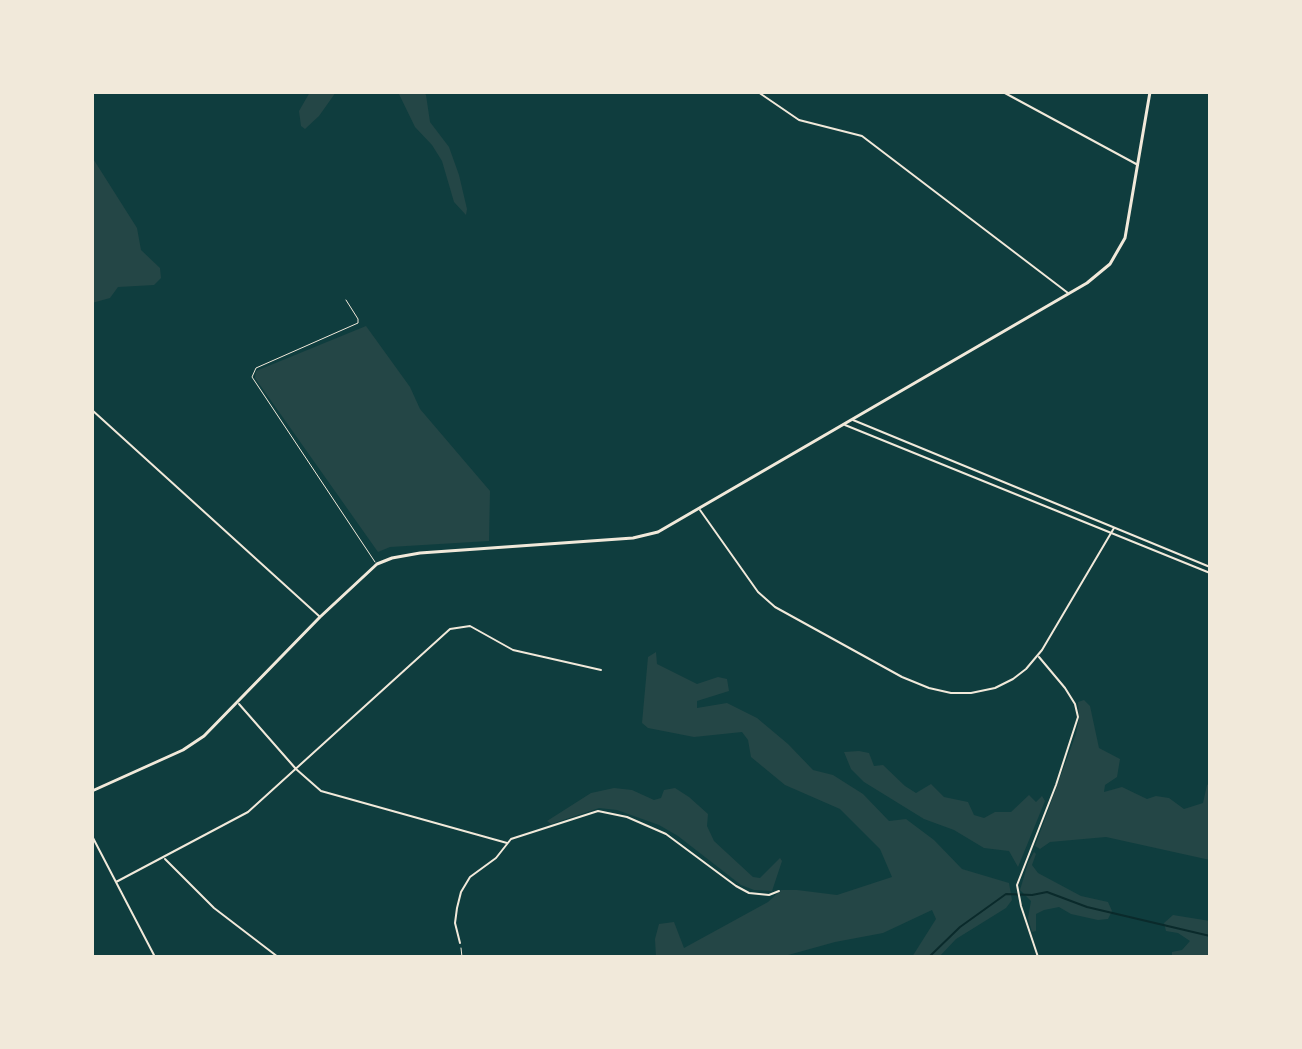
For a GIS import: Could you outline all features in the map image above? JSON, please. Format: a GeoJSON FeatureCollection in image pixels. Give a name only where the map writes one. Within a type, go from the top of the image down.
{"type":"FeatureCollection","features":[{"type":"Feature","properties":{"kind":"street"},"geometry":{"type":"LineString","coordinates":[[758,92],[799,120],[860,135],[1069,293]]}},
{"type":"Feature","properties":{"kind":"street"},"geometry":{"type":"LineString","coordinates":[[1003,92],[1139,166]]}},
{"type":"Feature","properties":{"kind":"street"},"geometry":{"type":"LineString","coordinates":[[92,791],[191,745],[238,703],[320,617],[377,564],[420,553],[639,537],[664,529],[1103,271],[1121,248],[1131,213],[1150,92]]}},
{"type":"Feature","properties":{"kind":"street"},"geometry":{"type":"LineString","coordinates":[[92,410],[320,617]]}},
{"type":"Feature","properties":{"kind":"street"},"geometry":{"type":"LineString","coordinates":[[853,420],[1210,567]]}},
{"type":"Feature","properties":{"kind":"street"},"geometry":{"type":"LineString","coordinates":[[844,425],[1210,573]]}},
{"type":"Feature","properties":{"kind":"street"},"geometry":{"type":"LineString","coordinates":[[699,509],[769,603],[787,616],[911,681],[945,692],[983,691],[1013,679],[1038,656],[1114,528]]}},
{"type":"Feature","properties":{"kind":"street"},"geometry":{"type":"LineString","coordinates":[[116,882],[248,812],[441,635],[455,627],[476,628],[513,650],[601,670]]}},
{"type":"Feature","properties":{"kind":"street"},"geometry":{"type":"LineString","coordinates":[[1038,656],[1075,704],[1078,720],[1017,885],[1038,957]]}},
{"type":"Feature","properties":{"kind":"street"},"geometry":{"type":"LineString","coordinates":[[238,703],[296,769],[318,789],[332,796],[507,843]]}},
{"type":"Feature","properties":{"kind":"street"},"geometry":{"type":"LineString","coordinates":[[460,943],[455,923],[463,886],[470,877],[496,858],[507,843],[583,814],[607,811],[666,834],[741,889],[759,895],[779,891]]}},
{"type":"Feature","properties":{"kind":"street"},"geometry":{"type":"LineString","coordinates":[[92,836],[155,957]]}},
{"type":"Feature","properties":{"kind":"street"},"geometry":{"type":"LineString","coordinates":[[164,859],[214,908],[278,957]]}},
{"type":"Feature","properties":{"kind":"lane"},"geometry":{"type":"LineString","coordinates":[[346,300],[359,319],[358,323],[256,368],[252,377],[377,564]]}},
{"type":"Feature","properties":{"kind":"path"},"geometry":{"type":"LineString","coordinates":[[460,943],[462,957]]}},
{"type":"Feature","properties":{"kind":"shaded area"},"geometry":{"type":"Polygon","coordinates":[[[310,92],[336,92],[305,129],[301,126],[299,111],[310,92]]]}},
{"type":"Feature","properties":{"kind":"shaded area"},"geometry":{"type":"Polygon","coordinates":[[[398,92],[424,92],[426,95],[430,122],[449,147],[459,175],[466,215],[454,202],[442,161],[415,127],[398,92]]]}},
{"type":"Feature","properties":{"kind":"shaded area"},"geometry":{"type":"Polygon","coordinates":[[[92,157],[137,228],[141,250],[160,268],[161,278],[154,285],[118,287],[110,298],[92,303],[92,157]]]}},
{"type":"Feature","properties":{"kind":"shaded area"},"geometry":{"type":"Polygon","coordinates":[[[366,326],[410,387],[420,409],[490,491],[489,541],[390,547],[378,552],[255,378],[256,371],[366,326]]]}},
{"type":"Feature","properties":{"kind":"shaded area"},"geometry":{"type":"Polygon","coordinates":[[[656,652],[657,664],[697,684],[718,677],[727,679],[729,691],[697,701],[697,708],[727,703],[757,718],[813,770],[833,775],[863,794],[889,821],[906,819],[934,840],[962,869],[1009,883],[1012,900],[1006,908],[956,939],[939,957],[912,957],[936,919],[932,910],[883,933],[781,957],[656,957],[655,939],[659,924],[674,922],[684,948],[768,902],[781,890],[837,895],[892,877],[880,849],[840,809],[785,785],[751,757],[748,740],[742,732],[694,737],[648,728],[642,723],[648,657],[656,652]]]}},
{"type":"Feature","properties":{"kind":"shaded area"},"geometry":{"type":"Polygon","coordinates":[[[1084,700],[1090,706],[1099,748],[1120,759],[1117,777],[1105,785],[1104,792],[1122,787],[1147,799],[1156,796],[1169,798],[1184,809],[1203,803],[1210,783],[1210,860],[1106,837],[1050,842],[1040,849],[1035,846],[1076,734],[1078,702],[1084,700]]]}},
{"type":"Feature","properties":{"kind":"shaded area"},"geometry":{"type":"Polygon","coordinates":[[[844,752],[869,753],[874,766],[883,765],[916,793],[931,784],[944,797],[968,802],[974,815],[984,818],[995,812],[1011,812],[1029,795],[1036,802],[1042,796],[1045,801],[1018,867],[1009,851],[984,848],[954,830],[924,819],[864,782],[851,769],[844,752]]]}},
{"type":"Feature","properties":{"kind":"shaded area"},"geometry":{"type":"Polygon","coordinates":[[[614,788],[632,790],[654,800],[661,798],[664,790],[675,788],[689,797],[708,814],[707,826],[714,841],[753,877],[760,878],[780,858],[782,861],[772,891],[754,890],[741,885],[678,836],[659,825],[617,810],[599,808],[551,824],[547,821],[591,793],[614,788]]]}},
{"type":"Feature","properties":{"kind":"shaded area"},"geometry":{"type":"Polygon","coordinates":[[[1034,852],[1032,865],[1038,873],[1081,896],[1108,902],[1112,911],[1108,919],[1071,914],[1059,907],[1036,914],[1036,931],[1032,932],[1028,918],[1031,901],[1020,890],[1034,852]]]}},
{"type":"Feature","properties":{"kind":"shaded area"},"geometry":{"type":"Polygon","coordinates":[[[1173,915],[1210,921],[1210,957],[1172,957],[1172,952],[1182,950],[1190,941],[1178,933],[1166,931],[1164,923],[1173,915]]]}},
{"type":"Feature","properties":{"kind":"waterway"},"geometry":{"type":"LineString","coordinates":[[929,957],[960,927],[1006,894],[1047,892],[1087,907],[1210,936]]}}]}
